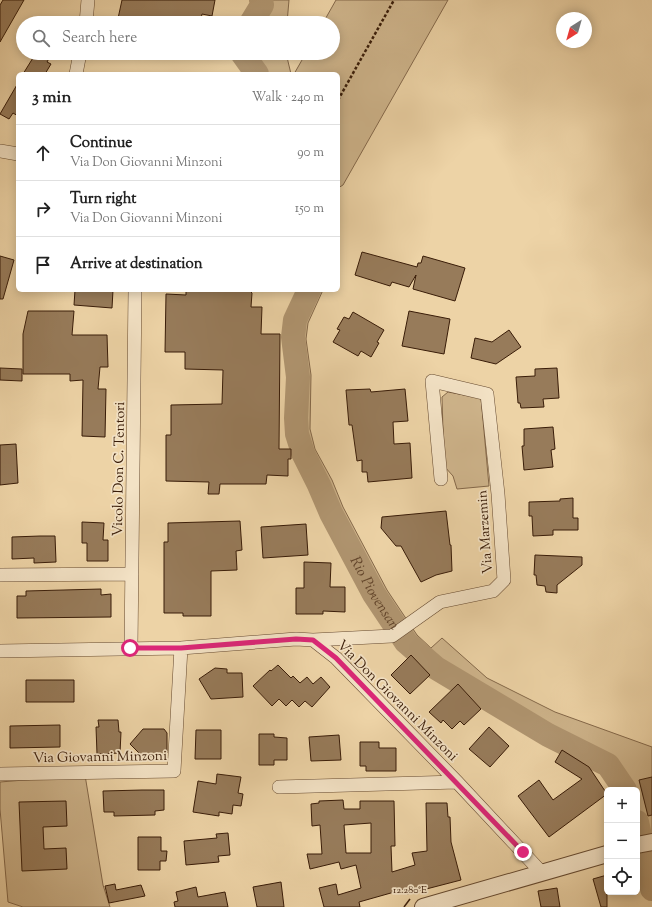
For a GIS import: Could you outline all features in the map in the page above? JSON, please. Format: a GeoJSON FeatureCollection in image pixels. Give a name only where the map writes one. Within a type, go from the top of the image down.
{"type":"FeatureCollection","features":[{"type":"Feature","properties":{"kind":"street"},"geometry":{"type":"LineString","coordinates":[[87,16],[88,0]]}},
{"type":"Feature","properties":{"kind":"street"},"geometry":{"type":"LineString","coordinates":[[76,72],[79,60]]}},
{"type":"Feature","properties":{"kind":"street"},"geometry":{"type":"LineString","coordinates":[[0,151],[16,154]]}},
{"type":"Feature","properties":{"kind":"street","name":"Vicolo Don C. Tentori"},"geometry":{"type":"LineString","coordinates":[[130,648],[135,292]]}},
{"type":"Feature","properties":{"kind":"street","name":"Via Marzemin"},"geometry":{"type":"LineString","coordinates":[[313,640],[392,636],[440,602],[494,591],[504,580],[498,494],[487,394],[432,381],[441,479]]}},
{"type":"Feature","properties":{"kind":"street"},"geometry":{"type":"LineString","coordinates":[[0,575],[132,574]]}},
{"type":"Feature","properties":{"kind":"street"},"geometry":{"type":"LineString","coordinates":[[0,651],[181,648],[296,639],[313,640]]}},
{"type":"Feature","properties":{"kind":"street","name":"Via Don Giovanni Minzoni"},"geometry":{"type":"LineString","coordinates":[[313,640],[336,658],[457,782],[542,873]]}},
{"type":"Feature","properties":{"kind":"street","name":"Via Giovanni Minzoni"},"geometry":{"type":"LineString","coordinates":[[0,774],[174,772],[181,648]]}},
{"type":"Feature","properties":{"kind":"street"},"geometry":{"type":"LineString","coordinates":[[279,786],[457,782]]}},
{"type":"Feature","properties":{"kind":"street"},"geometry":{"type":"LineString","coordinates":[[423,907],[604,855]]}},
{"type":"Feature","properties":{"kind":"path"},"geometry":{"type":"LineString","coordinates":[[340,96],[394,0]]}},
{"type":"Feature","properties":{"kind":"shaded area"},"geometry":{"type":"Polygon","coordinates":[[[252,0],[289,0],[288,16],[243,16],[253,3],[252,0]]]}},
{"type":"Feature","properties":{"kind":"shaded area"},"geometry":{"type":"Polygon","coordinates":[[[336,0],[448,0],[343,185],[340,187],[340,72],[295,72],[302,60],[340,60],[340,16],[327,16],[336,0]]]}},
{"type":"Feature","properties":{"kind":"shaded area"},"geometry":{"type":"Polygon","coordinates":[[[237,60],[288,60],[291,72],[245,72],[237,60]]]}},
{"type":"Feature","properties":{"kind":"shaded area"},"geometry":{"type":"Polygon","coordinates":[[[297,292],[322,292],[308,323],[306,339],[311,375],[310,429],[315,449],[332,480],[343,507],[387,590],[417,635],[431,648],[442,638],[487,678],[555,712],[652,747],[652,835],[640,838],[640,787],[613,787],[602,773],[544,744],[435,679],[419,667],[400,649],[368,601],[322,516],[311,489],[295,457],[288,433],[289,377],[283,339],[286,318],[297,292]]]}},
{"type":"Feature","properties":{"kind":"shaded area"},"geometry":{"type":"Polygon","coordinates":[[[448,392],[481,398],[489,486],[457,489],[453,476],[444,466],[442,397],[448,392]]]}},
{"type":"Feature","properties":{"kind":"shaded area"},"geometry":{"type":"Polygon","coordinates":[[[85,775],[103,885],[110,907],[23,907],[8,902],[0,809],[0,782],[85,775]]]}},
{"type":"Feature","properties":{"kind":"building"},"geometry":{"type":"Polygon","coordinates":[[[3,0],[24,0],[0,42],[0,5],[3,0]]]}},
{"type":"Feature","properties":{"kind":"building"},"geometry":{"type":"Polygon","coordinates":[[[122,0],[215,0],[212,16],[202,14],[202,16],[119,16],[122,0]]]}},
{"type":"Feature","properties":{"kind":"building"},"geometry":{"type":"Polygon","coordinates":[[[32,60],[48,60],[47,62],[51,64],[46,72],[24,72],[32,60]]]}},
{"type":"Feature","properties":{"kind":"building"},"geometry":{"type":"Polygon","coordinates":[[[16,86],[16,115],[13,113],[9,119],[0,114],[16,86]]]}},
{"type":"Feature","properties":{"kind":"building"},"geometry":{"type":"Polygon","coordinates":[[[362,252],[417,267],[418,263],[421,263],[423,256],[465,268],[455,301],[413,289],[416,275],[409,287],[392,282],[390,286],[355,275],[362,252]]]}},
{"type":"Feature","properties":{"kind":"building"},"geometry":{"type":"Polygon","coordinates":[[[0,256],[14,260],[3,299],[0,299],[0,256]]]}},
{"type":"Feature","properties":{"kind":"building"},"geometry":{"type":"Polygon","coordinates":[[[75,292],[113,292],[112,308],[74,305],[75,292]]]}},
{"type":"Feature","properties":{"kind":"building"},"geometry":{"type":"Polygon","coordinates":[[[186,292],[251,292],[251,307],[262,307],[261,334],[280,334],[279,449],[291,449],[291,459],[288,459],[288,476],[267,475],[266,484],[220,484],[219,494],[208,494],[209,482],[166,481],[166,435],[171,435],[171,405],[222,404],[223,370],[185,369],[185,352],[165,352],[166,294],[186,295],[186,292]]]}},
{"type":"Feature","properties":{"kind":"building"},"geometry":{"type":"Polygon","coordinates":[[[28,311],[74,311],[72,335],[107,335],[108,367],[100,367],[98,389],[106,389],[105,437],[82,436],[83,380],[70,381],[70,374],[23,374],[23,334],[28,311]]]}},
{"type":"Feature","properties":{"kind":"building"},"geometry":{"type":"Polygon","coordinates":[[[409,311],[450,319],[444,354],[402,346],[409,311]]]}},
{"type":"Feature","properties":{"kind":"building"},"geometry":{"type":"Polygon","coordinates":[[[353,312],[384,330],[371,357],[361,351],[358,356],[333,342],[340,330],[337,329],[344,317],[349,319],[353,312]]]}},
{"type":"Feature","properties":{"kind":"building"},"geometry":{"type":"Polygon","coordinates":[[[509,330],[521,347],[496,364],[471,358],[475,338],[492,342],[509,330]]]}},
{"type":"Feature","properties":{"kind":"building"},"geometry":{"type":"Polygon","coordinates":[[[0,368],[22,369],[22,381],[0,380],[0,368]]]}},
{"type":"Feature","properties":{"kind":"building"},"geometry":{"type":"Polygon","coordinates":[[[557,368],[559,398],[543,399],[544,407],[521,408],[520,403],[518,403],[516,377],[535,376],[535,369],[557,368]]]}},
{"type":"Feature","properties":{"kind":"building"},"geometry":{"type":"Polygon","coordinates":[[[370,389],[371,392],[405,389],[408,421],[393,422],[394,444],[410,443],[412,478],[368,482],[367,472],[362,472],[362,460],[357,461],[352,425],[349,425],[346,390],[370,389]]]}},
{"type":"Feature","properties":{"kind":"building"},"geometry":{"type":"Polygon","coordinates":[[[553,427],[555,449],[551,450],[553,467],[524,470],[522,446],[524,446],[524,429],[553,427]]]}},
{"type":"Feature","properties":{"kind":"building"},"geometry":{"type":"Polygon","coordinates":[[[16,444],[18,483],[0,485],[0,445],[16,444]]]}},
{"type":"Feature","properties":{"kind":"building"},"geometry":{"type":"Polygon","coordinates":[[[573,498],[573,518],[578,518],[578,530],[553,530],[553,535],[533,536],[532,516],[529,516],[529,502],[560,501],[560,499],[573,498]]]}},
{"type":"Feature","properties":{"kind":"building"},"geometry":{"type":"Polygon","coordinates":[[[446,511],[451,545],[452,571],[436,575],[421,582],[401,546],[396,546],[381,528],[382,517],[446,511]]]}},
{"type":"Feature","properties":{"kind":"building"},"geometry":{"type":"Polygon","coordinates":[[[240,521],[242,550],[236,551],[237,570],[211,571],[211,616],[183,616],[183,613],[164,613],[164,542],[168,542],[168,523],[240,521]]]}},
{"type":"Feature","properties":{"kind":"building"},"geometry":{"type":"Polygon","coordinates":[[[82,522],[104,523],[103,540],[108,540],[108,561],[87,561],[87,543],[82,543],[82,522]]]}},
{"type":"Feature","properties":{"kind":"building"},"geometry":{"type":"Polygon","coordinates":[[[306,524],[308,555],[263,558],[261,527],[306,524]]]}},
{"type":"Feature","properties":{"kind":"building"},"geometry":{"type":"Polygon","coordinates":[[[55,536],[56,562],[34,563],[34,558],[12,559],[12,537],[55,536]]]}},
{"type":"Feature","properties":{"kind":"building"},"geometry":{"type":"Polygon","coordinates":[[[535,555],[582,557],[582,565],[557,585],[557,593],[546,592],[545,586],[537,585],[536,575],[534,575],[535,555]]]}},
{"type":"Feature","properties":{"kind":"building"},"geometry":{"type":"Polygon","coordinates":[[[304,562],[331,563],[330,587],[345,587],[345,612],[323,611],[323,614],[296,614],[296,588],[304,588],[304,562]]]}},
{"type":"Feature","properties":{"kind":"building"},"geometry":{"type":"Polygon","coordinates":[[[101,589],[101,595],[111,594],[111,617],[17,618],[17,596],[26,596],[26,591],[101,589]]]}},
{"type":"Feature","properties":{"kind":"building"},"geometry":{"type":"Polygon","coordinates":[[[411,655],[430,675],[410,694],[391,675],[411,655]]]}},
{"type":"Feature","properties":{"kind":"building"},"geometry":{"type":"Polygon","coordinates":[[[278,665],[291,678],[293,676],[300,683],[307,677],[313,684],[321,677],[330,687],[312,707],[305,701],[299,707],[292,700],[286,706],[279,699],[272,706],[253,686],[270,670],[271,671],[278,665]]]}},
{"type":"Feature","properties":{"kind":"building"},"geometry":{"type":"Polygon","coordinates":[[[215,668],[227,669],[227,673],[242,673],[243,697],[211,699],[199,679],[215,668]]]}},
{"type":"Feature","properties":{"kind":"building"},"geometry":{"type":"Polygon","coordinates":[[[26,680],[74,680],[74,702],[26,702],[26,680]]]}},
{"type":"Feature","properties":{"kind":"building"},"geometry":{"type":"Polygon","coordinates":[[[458,684],[481,709],[464,725],[460,721],[452,729],[443,720],[441,723],[429,712],[458,684]]]}},
{"type":"Feature","properties":{"kind":"building"},"geometry":{"type":"Polygon","coordinates":[[[98,720],[118,720],[119,732],[121,732],[120,753],[97,754],[96,727],[99,727],[98,720]]]}},
{"type":"Feature","properties":{"kind":"building"},"geometry":{"type":"Polygon","coordinates":[[[60,725],[60,747],[10,748],[10,726],[60,725]]]}},
{"type":"Feature","properties":{"kind":"building"},"geometry":{"type":"Polygon","coordinates":[[[489,727],[509,746],[490,767],[469,749],[489,727]]]}},
{"type":"Feature","properties":{"kind":"building"},"geometry":{"type":"Polygon","coordinates":[[[143,729],[164,729],[167,733],[167,753],[164,756],[143,757],[130,744],[143,729]]]}},
{"type":"Feature","properties":{"kind":"building"},"geometry":{"type":"Polygon","coordinates":[[[196,730],[221,730],[221,759],[195,759],[196,730]]]}},
{"type":"Feature","properties":{"kind":"building"},"geometry":{"type":"Polygon","coordinates":[[[259,734],[274,734],[274,737],[287,738],[287,760],[274,760],[274,765],[259,765],[259,734]]]}},
{"type":"Feature","properties":{"kind":"building"},"geometry":{"type":"Polygon","coordinates":[[[339,735],[341,760],[311,761],[309,737],[339,735]]]}},
{"type":"Feature","properties":{"kind":"building"},"geometry":{"type":"Polygon","coordinates":[[[360,742],[379,742],[379,748],[396,748],[396,771],[366,771],[366,766],[360,766],[360,742]]]}},
{"type":"Feature","properties":{"kind":"building"},"geometry":{"type":"Polygon","coordinates":[[[562,750],[589,767],[604,790],[604,796],[549,837],[518,796],[539,780],[553,800],[582,779],[555,762],[562,750]]]}},
{"type":"Feature","properties":{"kind":"building"},"geometry":{"type":"Polygon","coordinates":[[[217,774],[241,777],[238,793],[243,794],[241,806],[233,805],[232,814],[219,812],[219,816],[193,812],[198,781],[216,784],[217,774]]]}},
{"type":"Feature","properties":{"kind":"building"},"geometry":{"type":"Polygon","coordinates":[[[652,777],[652,815],[648,816],[639,780],[652,777]]]}},
{"type":"Feature","properties":{"kind":"building"},"geometry":{"type":"Polygon","coordinates":[[[164,790],[164,810],[155,811],[155,815],[114,816],[114,812],[104,812],[103,791],[164,790]]]}},
{"type":"Feature","properties":{"kind":"building"},"geometry":{"type":"Polygon","coordinates":[[[343,800],[344,809],[360,809],[360,801],[394,801],[395,846],[391,846],[392,872],[415,865],[412,853],[427,851],[426,803],[447,803],[448,817],[450,817],[451,842],[461,880],[407,894],[405,889],[359,902],[360,907],[324,907],[319,888],[336,884],[338,895],[361,888],[356,865],[341,869],[339,862],[310,869],[307,854],[322,854],[320,825],[312,826],[311,804],[319,803],[319,801],[343,800]],[[371,823],[344,825],[346,853],[371,853],[371,823]]]}},
{"type":"Feature","properties":{"kind":"building"},"geometry":{"type":"Polygon","coordinates":[[[66,801],[67,826],[43,827],[44,849],[66,848],[67,869],[22,871],[19,802],[66,801]]]}},
{"type":"Feature","properties":{"kind":"building"},"geometry":{"type":"Polygon","coordinates":[[[228,833],[230,855],[218,856],[219,862],[186,865],[184,841],[217,838],[216,834],[228,833]]]}},
{"type":"Feature","properties":{"kind":"building"},"geometry":{"type":"Polygon","coordinates":[[[138,837],[161,837],[161,851],[167,851],[166,861],[160,861],[160,870],[138,870],[138,837]]]}},
{"type":"Feature","properties":{"kind":"building"},"geometry":{"type":"Polygon","coordinates":[[[604,876],[604,895],[607,895],[607,907],[601,907],[593,879],[604,876]]]}},
{"type":"Feature","properties":{"kind":"building"},"geometry":{"type":"Polygon","coordinates":[[[281,882],[284,907],[257,907],[253,887],[281,882]]]}},
{"type":"Feature","properties":{"kind":"building"},"geometry":{"type":"Polygon","coordinates":[[[115,884],[116,890],[141,885],[145,896],[109,903],[105,886],[115,884]]]}},
{"type":"Feature","properties":{"kind":"building"},"geometry":{"type":"Polygon","coordinates":[[[196,887],[198,897],[225,892],[228,907],[175,907],[174,902],[178,901],[176,892],[196,887]]]}},
{"type":"Feature","properties":{"kind":"building"},"geometry":{"type":"Polygon","coordinates":[[[557,888],[560,907],[541,907],[538,891],[557,888]]]}},
{"type":"Feature","properties":{"kind":"waterway","name":"Rio Piovensan"},"geometry":{"type":"LineString","coordinates":[[255,16],[262,5],[261,0]]}},
{"type":"Feature","properties":{"kind":"waterway","name":"Rio Piovensan"},"geometry":{"type":"LineString","coordinates":[[247,60],[256,72]]}},
{"type":"Feature","properties":{"kind":"waterway","name":"Rio Piovensan"},"geometry":{"type":"LineString","coordinates":[[308,292],[295,320],[293,337],[298,377],[296,418],[297,434],[303,453],[331,513],[374,594],[406,642],[436,668],[548,735],[608,765],[623,787]]}},
{"type":"Feature","properties":{"kind":"waterway","name":"Rio Piovensan"},"geometry":{"type":"LineString","coordinates":[[637,823],[652,889]]}},
{"type":"Feature","properties":{"kind":"route"},"geometry":{"type":"LineString","coordinates":[[130,648],[181,648],[296,639],[313,640],[336,658],[523,852]]}}]}
